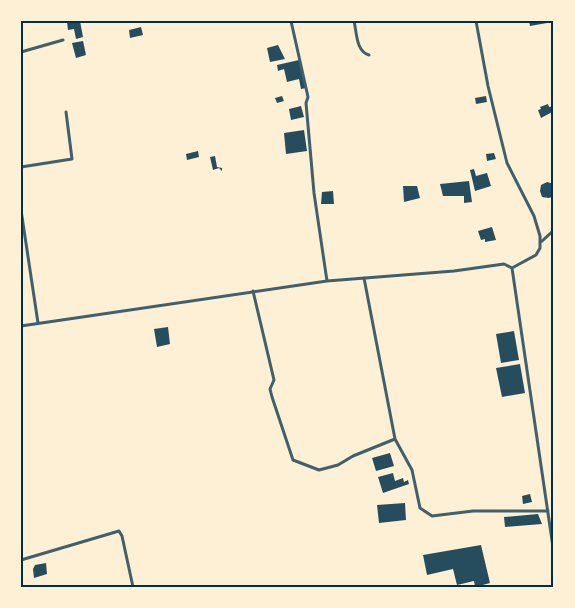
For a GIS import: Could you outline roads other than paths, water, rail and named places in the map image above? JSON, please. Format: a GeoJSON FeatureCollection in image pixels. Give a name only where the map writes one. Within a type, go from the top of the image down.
{"type":"FeatureCollection","features":[{"type":"Feature","properties":{"kind":"street"},"geometry":{"type":"LineString","coordinates":[[291,21],[308,97],[306,103],[314,192],[327,281]]}},
{"type":"Feature","properties":{"kind":"street"},"geometry":{"type":"LineString","coordinates":[[354,21],[362,53],[369,55]]}},
{"type":"Feature","properties":{"kind":"street"},"geometry":{"type":"LineString","coordinates":[[476,21],[488,86],[506,163],[534,216],[541,242]]}},
{"type":"Feature","properties":{"kind":"street"},"geometry":{"type":"LineString","coordinates":[[21,52],[63,40]]}},
{"type":"Feature","properties":{"kind":"street"},"geometry":{"type":"LineString","coordinates":[[21,167],[72,159],[66,112]]}},
{"type":"Feature","properties":{"kind":"street"},"geometry":{"type":"LineString","coordinates":[[21,210],[38,323]]}},
{"type":"Feature","properties":{"kind":"street"},"geometry":{"type":"LineString","coordinates":[[512,268],[536,255],[541,242],[554,230]]}},
{"type":"Feature","properties":{"kind":"street"},"geometry":{"type":"LineString","coordinates":[[21,326],[327,281],[454,271],[504,264],[512,268]]}},
{"type":"Feature","properties":{"kind":"street"},"geometry":{"type":"LineString","coordinates":[[512,268],[548,511],[552,524],[554,554]]}},
{"type":"Feature","properties":{"kind":"street"},"geometry":{"type":"LineString","coordinates":[[364,278],[395,439],[412,470],[420,508],[432,516],[472,511],[548,511]]}},
{"type":"Feature","properties":{"kind":"street"},"geometry":{"type":"LineString","coordinates":[[253,291],[274,380],[270,389],[293,460],[319,470],[338,465],[353,456],[395,439]]}},
{"type":"Feature","properties":{"kind":"street"},"geometry":{"type":"LineString","coordinates":[[21,560],[119,531],[122,536],[133,587]]}}]}
